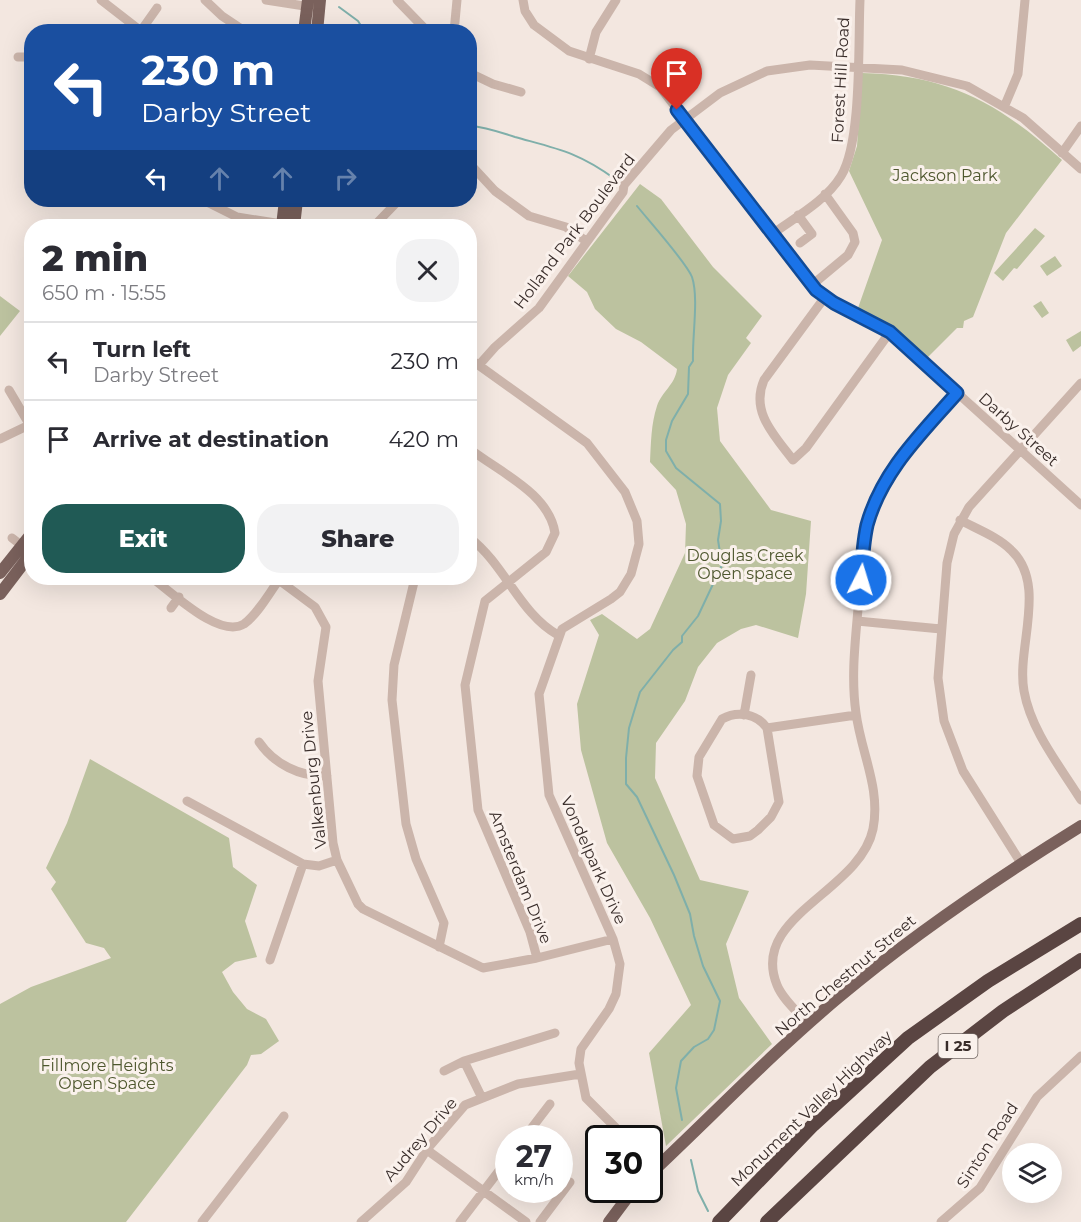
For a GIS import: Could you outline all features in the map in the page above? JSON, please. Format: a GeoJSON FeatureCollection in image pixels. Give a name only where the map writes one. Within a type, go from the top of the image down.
{"type":"FeatureCollection","features":[{"type":"Feature","properties":{"kind":"highway","name":"Monument Valley Highway"},"geometry":{"type":"LineString","coordinates":[[719,1222],[813,1125],[908,1038],[988,981],[1081,924]]}},
{"type":"Feature","properties":{"kind":"highway","name":"I 25"},"geometry":{"type":"LineString","coordinates":[[767,1222],[930,1067],[1003,1011],[1081,960]]}},
{"type":"Feature","properties":{"kind":"main road"},"geometry":{"type":"LineString","coordinates":[[307,24],[315,3]]}},
{"type":"Feature","properties":{"kind":"main road"},"geometry":{"type":"LineString","coordinates":[[315,3],[316,24]]}},
{"type":"Feature","properties":{"kind":"main road"},"geometry":{"type":"LineString","coordinates":[[0,573],[21,545]]}},
{"type":"Feature","properties":{"kind":"main road"},"geometry":{"type":"LineString","coordinates":[[0,594],[21,545]]}},
{"type":"Feature","properties":{"kind":"main road","name":"North Chestnut Street"},"geometry":{"type":"LineString","coordinates":[[663,1158],[808,1024],[898,950],[1021,863],[1081,826]]}},
{"type":"Feature","properties":{"kind":"main road"},"geometry":{"type":"LineString","coordinates":[[609,1222],[622,1203]]}},
{"type":"Feature","properties":{"kind":"street"},"geometry":{"type":"LineString","coordinates":[[101,0],[131,24]]}},
{"type":"Feature","properties":{"kind":"street"},"geometry":{"type":"LineString","coordinates":[[206,0],[234,24]]}},
{"type":"Feature","properties":{"kind":"street"},"geometry":{"type":"LineString","coordinates":[[266,0],[315,3]]}},
{"type":"Feature","properties":{"kind":"street"},"geometry":{"type":"LineString","coordinates":[[397,0],[420,24]]}},
{"type":"Feature","properties":{"kind":"street"},"geometry":{"type":"LineString","coordinates":[[455,24],[457,0]]}},
{"type":"Feature","properties":{"kind":"street","name":"Darby Street"},"geometry":{"type":"LineString","coordinates":[[523,0],[525,11],[534,25],[569,51],[651,80],[660,87],[771,235],[812,285],[825,297],[890,332],[1081,505]]}},
{"type":"Feature","properties":{"kind":"street"},"geometry":{"type":"LineString","coordinates":[[589,59],[600,24],[616,0]]}},
{"type":"Feature","properties":{"kind":"street","name":"Forest Hill Road"},"geometry":{"type":"LineString","coordinates":[[771,235],[825,194],[841,176],[852,148],[860,0]]}},
{"type":"Feature","properties":{"kind":"street"},"geometry":{"type":"LineString","coordinates":[[1005,105],[1018,74],[1025,0]]}},
{"type":"Feature","properties":{"kind":"street"},"geometry":{"type":"LineString","coordinates":[[145,24],[158,8]]}},
{"type":"Feature","properties":{"kind":"street"},"geometry":{"type":"LineString","coordinates":[[18,57],[24,57]]}},
{"type":"Feature","properties":{"kind":"street","name":"Holland Park Boulevard"},"geometry":{"type":"LineString","coordinates":[[479,365],[495,347],[539,308],[623,192],[624,185],[632,175],[635,175],[663,138],[732,85],[766,71],[810,65],[929,74],[967,86],[1005,105],[1081,169]]}},
{"type":"Feature","properties":{"kind":"street"},"geometry":{"type":"LineString","coordinates":[[477,76],[493,84],[521,92]]}},
{"type":"Feature","properties":{"kind":"street"},"geometry":{"type":"LineString","coordinates":[[1062,153],[1081,126]]}},
{"type":"Feature","properties":{"kind":"street"},"geometry":{"type":"LineString","coordinates":[[477,172],[495,191],[530,216],[566,227],[586,241]]}},
{"type":"Feature","properties":{"kind":"street"},"geometry":{"type":"LineString","coordinates":[[729,198],[738,191]]}},
{"type":"Feature","properties":{"kind":"street"},"geometry":{"type":"LineString","coordinates":[[812,285],[848,255],[855,242],[853,233],[825,194]]}},
{"type":"Feature","properties":{"kind":"street"},"geometry":{"type":"LineString","coordinates":[[217,207],[237,217],[249,219]]}},
{"type":"Feature","properties":{"kind":"street"},"geometry":{"type":"LineString","coordinates":[[381,219],[392,207]]}},
{"type":"Feature","properties":{"kind":"street"},"geometry":{"type":"LineString","coordinates":[[798,215],[812,234],[800,243]]}},
{"type":"Feature","properties":{"kind":"street"},"geometry":{"type":"LineString","coordinates":[[825,297],[764,380],[759,395],[761,413],[793,460],[806,448],[890,332]]}},
{"type":"Feature","properties":{"kind":"street","name":"Vondelpark Drive"},"geometry":{"type":"LineString","coordinates":[[479,365],[587,443],[625,492],[634,510],[639,544],[632,574],[620,591],[610,599],[567,623],[558,635],[538,693],[549,795],[613,939],[620,964],[616,994],[579,1055],[580,1074],[586,1098],[613,1125]]}},
{"type":"Feature","properties":{"kind":"street"},"geometry":{"type":"LineString","coordinates":[[1021,863],[977,795],[952,746],[940,699],[940,629],[947,563],[960,520],[969,507],[1080,387]]}},
{"type":"Feature","properties":{"kind":"street"},"geometry":{"type":"LineString","coordinates":[[9,390],[24,416]]}},
{"type":"Feature","properties":{"kind":"street"},"geometry":{"type":"LineString","coordinates":[[808,1024],[779,990],[773,962],[777,943],[784,928],[848,874],[869,843],[875,817],[875,790],[856,715],[854,652],[864,539],[880,492],[900,457],[957,393]]}},
{"type":"Feature","properties":{"kind":"street"},"geometry":{"type":"LineString","coordinates":[[0,440],[24,430]]}},
{"type":"Feature","properties":{"kind":"street","name":"Amsterdam Drive"},"geometry":{"type":"LineString","coordinates":[[477,454],[539,500],[554,524],[555,533],[551,546],[489,596],[483,607],[467,674],[465,698],[478,810],[530,932],[537,958]]}},
{"type":"Feature","properties":{"kind":"street"},"geometry":{"type":"LineString","coordinates":[[960,520],[1004,544],[1012,551],[1025,570],[1029,595],[1022,662],[1024,692],[1035,725],[1081,800]]}},
{"type":"Feature","properties":{"kind":"street"},"geometry":{"type":"LineString","coordinates":[[477,544],[488,553],[540,623],[558,635]]}},
{"type":"Feature","properties":{"kind":"street"},"geometry":{"type":"LineString","coordinates":[[162,585],[213,623],[237,627],[250,619],[273,585]]}},
{"type":"Feature","properties":{"kind":"street","name":"Valkenburg Drive"},"geometry":{"type":"LineString","coordinates":[[285,585],[315,607],[326,627],[318,681],[337,860],[354,898],[363,909],[483,968],[537,958],[613,939]]}},
{"type":"Feature","properties":{"kind":"street"},"geometry":{"type":"LineString","coordinates":[[411,585],[394,665],[392,700],[407,833],[444,923],[439,947]]}},
{"type":"Feature","properties":{"kind":"street"},"geometry":{"type":"LineString","coordinates":[[171,608],[179,597]]}},
{"type":"Feature","properties":{"kind":"street"},"geometry":{"type":"LineString","coordinates":[[857,621],[940,629]]}},
{"type":"Feature","properties":{"kind":"street"},"geometry":{"type":"LineString","coordinates":[[744,715],[751,675]]}},
{"type":"Feature","properties":{"kind":"street"},"geometry":{"type":"LineString","coordinates":[[744,715],[759,719],[767,728],[778,802],[771,818],[758,830],[750,836],[733,839],[714,825],[697,776],[696,766],[718,724],[728,716],[744,715]]}},
{"type":"Feature","properties":{"kind":"street"},"geometry":{"type":"LineString","coordinates":[[767,728],[856,715]]}},
{"type":"Feature","properties":{"kind":"street"},"geometry":{"type":"LineString","coordinates":[[259,742],[267,754],[299,772],[311,776],[327,776]]}},
{"type":"Feature","properties":{"kind":"street"},"geometry":{"type":"LineString","coordinates":[[188,801],[303,864],[319,866],[337,860]]}},
{"type":"Feature","properties":{"kind":"street"},"geometry":{"type":"LineString","coordinates":[[270,960],[303,864]]}},
{"type":"Feature","properties":{"kind":"street"},"geometry":{"type":"LineString","coordinates":[[444,1071],[464,1061],[555,1033]]}},
{"type":"Feature","properties":{"kind":"street","name":"Sinton Road"},"geometry":{"type":"LineString","coordinates":[[941,1222],[972,1197],[994,1168],[1037,1097],[1081,1056]]}},
{"type":"Feature","properties":{"kind":"street"},"geometry":{"type":"LineString","coordinates":[[464,1061],[482,1098]]}},
{"type":"Feature","properties":{"kind":"street","name":"Audrey Drive"},"geometry":{"type":"LineString","coordinates":[[361,1222],[406,1182],[427,1150],[465,1105],[518,1084],[580,1074]]}},
{"type":"Feature","properties":{"kind":"street"},"geometry":{"type":"LineString","coordinates":[[534,1125],[550,1104]]}},
{"type":"Feature","properties":{"kind":"street"},"geometry":{"type":"LineString","coordinates":[[202,1222],[284,1116]]}},
{"type":"Feature","properties":{"kind":"street"},"geometry":{"type":"LineString","coordinates":[[427,1150],[526,1222]]}},
{"type":"Feature","properties":{"kind":"street"},"geometry":{"type":"LineString","coordinates":[[460,1222],[495,1176]]}},
{"type":"Feature","properties":{"kind":"street"},"geometry":{"type":"LineString","coordinates":[[540,1222],[554,1203]]}},
{"type":"Feature","properties":{"kind":"green space","name":"Jackson Park"},"geometry":{"type":"Polygon","coordinates":[[[862,73],[921,79],[971,96],[1016,123],[1062,160],[1006,233],[973,317],[964,321],[963,328],[957,328],[927,358],[896,330],[858,308],[882,240],[849,171],[857,146],[862,73]]]}},
{"type":"Feature","properties":{"kind":"green space","name":"Douglas Creek Open space"},"geometry":{"type":"Polygon","coordinates":[[[640,184],[661,199],[713,267],[762,316],[746,338],[751,343],[728,375],[717,408],[720,441],[771,510],[811,521],[806,594],[798,638],[756,625],[741,629],[717,643],[698,667],[685,701],[656,743],[655,778],[700,880],[749,891],[726,944],[739,998],[772,1044],[666,1146],[649,1053],[691,1005],[650,918],[607,843],[581,750],[577,704],[599,635],[590,620],[602,614],[637,639],[650,629],[685,553],[686,524],[676,490],[650,462],[655,413],[677,369],[641,342],[616,329],[595,309],[587,292],[568,276],[640,184]]]}},
{"type":"Feature","properties":{"kind":"green space"},"geometry":{"type":"Polygon","coordinates":[[[1035,228],[1045,236],[1017,269],[1014,268],[1003,281],[994,273],[1035,228]]]}},
{"type":"Feature","properties":{"kind":"green space"},"geometry":{"type":"Polygon","coordinates":[[[1055,256],[1062,266],[1047,276],[1040,266],[1055,256]]]}},
{"type":"Feature","properties":{"kind":"green space"},"geometry":{"type":"Polygon","coordinates":[[[0,296],[20,311],[0,336],[0,296]]]}},
{"type":"Feature","properties":{"kind":"green space"},"geometry":{"type":"Polygon","coordinates":[[[1041,301],[1049,313],[1042,318],[1033,306],[1041,301]]]}},
{"type":"Feature","properties":{"kind":"green space"},"geometry":{"type":"Polygon","coordinates":[[[1081,331],[1081,346],[1073,352],[1066,340],[1081,331]]]}},
{"type":"Feature","properties":{"kind":"green space","name":"Fillmore Heights Open Space"},"geometry":{"type":"Polygon","coordinates":[[[90,759],[229,838],[233,867],[257,885],[245,921],[257,957],[235,962],[222,972],[233,992],[247,1009],[266,1019],[279,1041],[261,1054],[251,1055],[247,1065],[126,1222],[0,1222],[0,1004],[31,987],[111,958],[104,948],[86,943],[51,889],[56,882],[46,868],[67,823],[90,759]]]}},
{"type":"Feature","properties":{"kind":"waterway"},"geometry":{"type":"LineString","coordinates":[[339,7],[360,24]]}},
{"type":"Feature","properties":{"kind":"waterway"},"geometry":{"type":"LineString","coordinates":[[477,127],[567,152],[615,179]]}},
{"type":"Feature","properties":{"kind":"waterway"},"geometry":{"type":"LineString","coordinates":[[637,206],[683,262],[692,277],[694,286],[693,361],[689,367],[688,394],[672,421],[666,440],[666,451],[676,468],[720,504],[721,521],[718,540],[722,565],[698,616],[682,636],[682,642],[640,692],[629,728],[626,758],[626,784],[637,797],[674,875],[690,914],[703,966],[720,1001],[714,1030],[708,1039],[694,1047],[681,1061],[676,1088],[682,1120]]}},
{"type":"Feature","properties":{"kind":"waterway"},"geometry":{"type":"LineString","coordinates":[[691,1160],[698,1191],[708,1211]]}},
{"type":"Feature","properties":{"kind":"route"},"geometry":{"type":"LineString","coordinates":[[677,110],[808,282],[834,303],[885,328],[957,393],[900,457],[890,472],[867,525],[861,580]]}}]}
